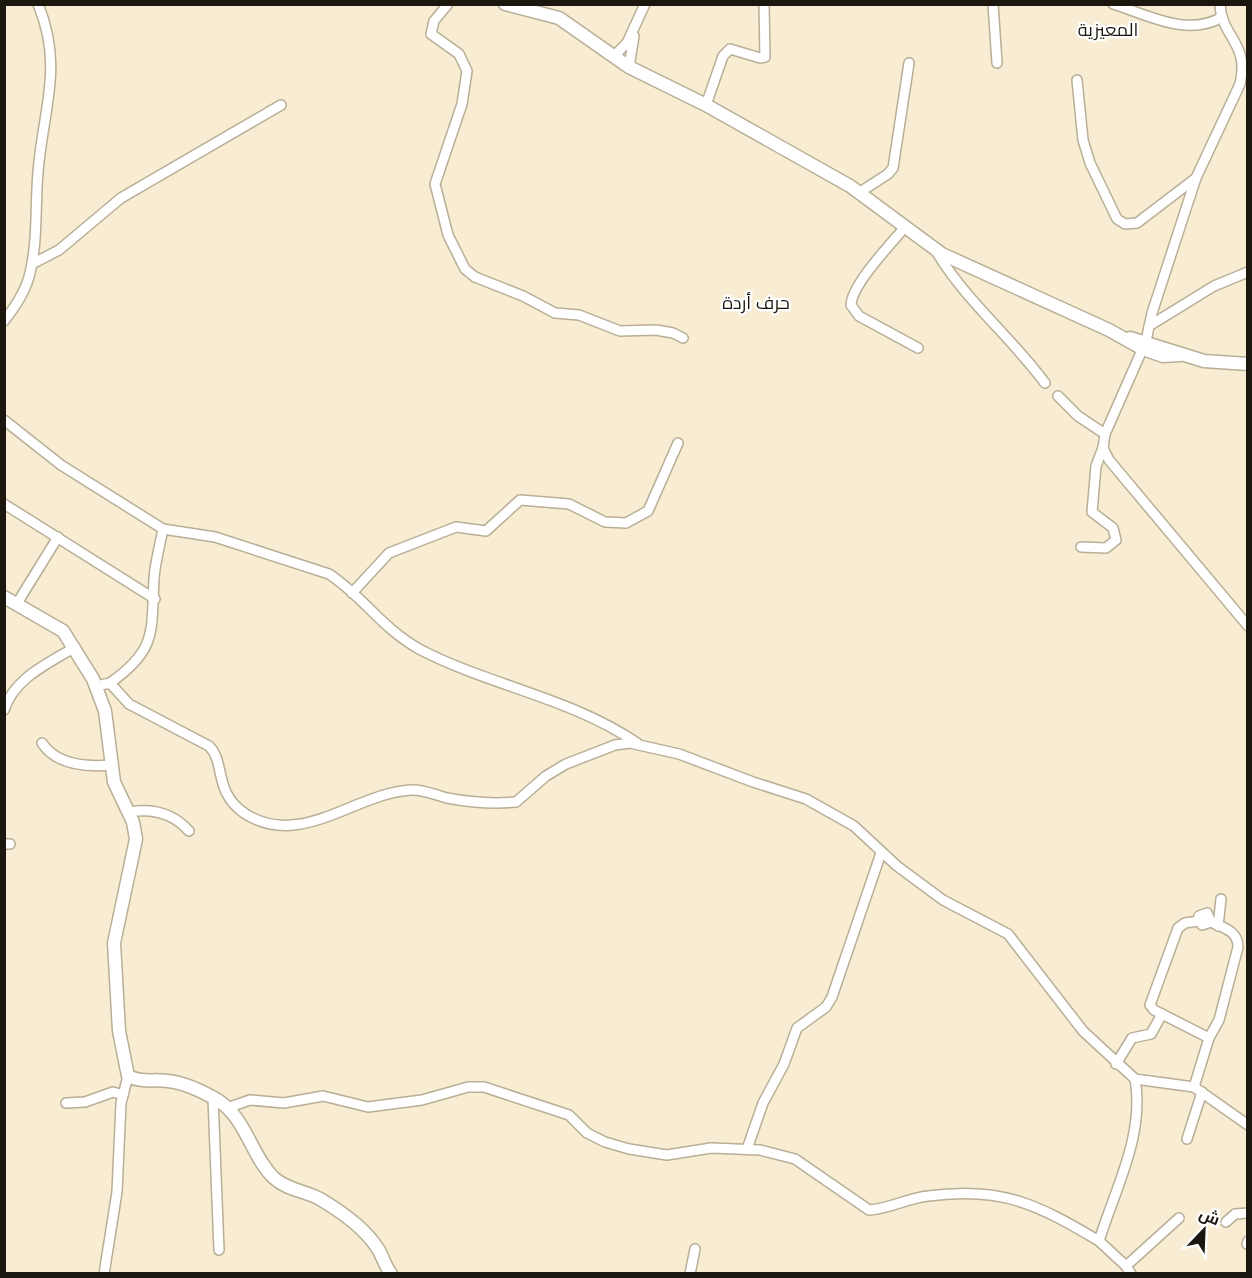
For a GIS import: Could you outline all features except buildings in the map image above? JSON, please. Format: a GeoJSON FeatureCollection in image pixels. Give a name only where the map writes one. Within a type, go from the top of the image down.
{"type":"FeatureCollection","features":[{"type":"Feature","properties":{"kind":"main road"},"geometry":{"type":"LineString","coordinates":[[506,4],[559,18],[629,67],[706,105],[860,192],[934,249],[974,270],[1144,345],[1163,356],[1180,355],[1204,361],[1248,364]]}},
{"type":"Feature","properties":{"kind":"main road"},"geometry":{"type":"LineString","coordinates":[[4,597],[56,625],[75,647],[96,686],[105,711],[111,765],[118,794],[129,812],[135,829],[134,853],[114,943],[119,1031],[128,1076],[144,1082],[174,1082],[213,1098],[227,1108],[273,1177],[282,1184],[317,1198],[364,1232],[378,1248],[391,1274]]}},
{"type":"Feature","properties":{"kind":"street"},"geometry":{"type":"LineString","coordinates":[[4,321],[22,296],[32,264],[39,158],[52,69],[50,45],[38,4]]}},
{"type":"Feature","properties":{"kind":"street"},"geometry":{"type":"LineString","coordinates":[[448,4],[434,21],[431,34],[459,54],[467,76],[462,104],[439,170],[435,189],[448,235],[465,269],[475,277],[523,296],[555,313],[579,315],[620,331],[656,330],[673,333],[683,338]]}},
{"type":"Feature","properties":{"kind":"street"},"geometry":{"type":"LineString","coordinates":[[613,57],[627,43],[645,4]]}},
{"type":"Feature","properties":{"kind":"street"},"geometry":{"type":"LineString","coordinates":[[706,105],[723,56],[729,49],[760,58],[765,57],[765,4]]}},
{"type":"Feature","properties":{"kind":"street"},"geometry":{"type":"LineString","coordinates":[[993,4],[997,63]]}},
{"type":"Feature","properties":{"kind":"street"},"geometry":{"type":"LineString","coordinates":[[1113,4],[1161,21],[1185,25],[1222,17]]}},
{"type":"Feature","properties":{"kind":"street"},"geometry":{"type":"LineString","coordinates":[[1081,547],[1106,548],[1116,540],[1113,528],[1092,512],[1096,466],[1103,448],[1105,434],[1144,345],[1196,178],[1240,84],[1244,69],[1245,57],[1222,17],[1220,4]]}},
{"type":"Feature","properties":{"kind":"street"},"geometry":{"type":"LineString","coordinates":[[629,67],[638,22]]}},
{"type":"Feature","properties":{"kind":"street"},"geometry":{"type":"LineString","coordinates":[[860,192],[888,174],[893,168],[909,63]]}},
{"type":"Feature","properties":{"kind":"street"},"geometry":{"type":"LineString","coordinates":[[1077,80],[1083,140],[1107,202],[1117,219],[1125,224],[1137,223],[1196,178]]}},
{"type":"Feature","properties":{"kind":"street"},"geometry":{"type":"LineString","coordinates":[[32,264],[59,250],[121,198],[281,105]]}},
{"type":"Feature","properties":{"kind":"street"},"geometry":{"type":"LineString","coordinates":[[905,227],[874,265],[852,298],[851,305],[859,316],[918,348]]}},
{"type":"Feature","properties":{"kind":"street"},"geometry":{"type":"LineString","coordinates":[[934,249],[952,278],[1019,349],[1045,383]]}},
{"type":"Feature","properties":{"kind":"street"},"geometry":{"type":"LineString","coordinates":[[1149,326],[1215,286],[1248,272]]}},
{"type":"Feature","properties":{"kind":"street"},"geometry":{"type":"LineString","coordinates":[[1058,396],[1078,416],[1105,434]]}},
{"type":"Feature","properties":{"kind":"street"},"geometry":{"type":"LineString","coordinates":[[6,424],[61,465],[163,529],[210,535],[318,569],[338,580],[393,633],[419,648],[490,680],[588,715],[638,744]]}},
{"type":"Feature","properties":{"kind":"street"},"geometry":{"type":"LineString","coordinates":[[352,593],[389,553],[456,527],[482,532],[490,530],[520,500],[569,504],[612,524],[634,520],[648,511],[678,443]]}},
{"type":"Feature","properties":{"kind":"street"},"geometry":{"type":"LineString","coordinates":[[1103,448],[1109,460],[1248,626]]}},
{"type":"Feature","properties":{"kind":"street"},"geometry":{"type":"LineString","coordinates":[[4,504],[155,599]]}},
{"type":"Feature","properties":{"kind":"street"},"geometry":{"type":"LineString","coordinates":[[96,686],[110,683],[130,668],[142,653],[154,613],[155,570],[163,529]]}},
{"type":"Feature","properties":{"kind":"street"},"geometry":{"type":"LineString","coordinates":[[16,605],[57,537]]}},
{"type":"Feature","properties":{"kind":"street"},"geometry":{"type":"LineString","coordinates":[[4,710],[10,694],[20,683],[75,647]]}},
{"type":"Feature","properties":{"kind":"street"},"geometry":{"type":"LineString","coordinates":[[110,683],[129,704],[209,746],[216,754],[219,775],[225,792],[236,806],[255,818],[278,825],[316,822],[342,809],[413,789],[455,799],[516,802],[546,776],[566,764],[615,745],[638,744],[679,754],[806,799],[854,826],[881,853],[943,900],[1008,934],[1083,1031],[1116,1064],[1135,1079],[1198,1090],[1248,1125]]}},
{"type":"Feature","properties":{"kind":"street"},"geometry":{"type":"LineString","coordinates":[[42,743],[52,753],[76,764],[111,765]]}},
{"type":"Feature","properties":{"kind":"street"},"geometry":{"type":"LineString","coordinates":[[129,812],[144,810],[159,812],[180,822],[189,831]]}},
{"type":"Feature","properties":{"kind":"street"},"geometry":{"type":"LineString","coordinates":[[747,1149],[763,1103],[781,1071],[796,1028],[826,1007],[832,997],[881,853]]}},
{"type":"Feature","properties":{"kind":"street"},"geometry":{"type":"LineString","coordinates":[[1214,924],[1221,899]]}},
{"type":"Feature","properties":{"kind":"street"},"geometry":{"type":"LineString","coordinates":[[1187,1138],[1209,1038],[1219,1020],[1238,947],[1238,939],[1233,933],[1214,924],[1209,915],[1205,913],[1200,915],[1198,921],[1185,923],[1178,928],[1150,1000],[1151,1008],[1209,1038]]}},
{"type":"Feature","properties":{"kind":"street"},"geometry":{"type":"LineString","coordinates":[[1116,1064],[1132,1038],[1151,1034],[1161,1014]]}},
{"type":"Feature","properties":{"kind":"street"},"geometry":{"type":"LineString","coordinates":[[105,1274],[117,1192],[123,1095],[128,1076]]}},
{"type":"Feature","properties":{"kind":"street"},"geometry":{"type":"LineString","coordinates":[[1099,1241],[1121,1181],[1135,1123],[1138,1093],[1135,1079]]}},
{"type":"Feature","properties":{"kind":"street"},"geometry":{"type":"LineString","coordinates":[[227,1108],[250,1100],[284,1103],[316,1096],[368,1107],[422,1100],[468,1087],[484,1087],[569,1115],[587,1133],[605,1143],[629,1149],[667,1155],[711,1148],[769,1151],[802,1162],[869,1210],[926,1196],[982,1192],[996,1194],[1050,1212],[1099,1241],[1129,1270],[1179,1218]]}},
{"type":"Feature","properties":{"kind":"street"},"geometry":{"type":"LineString","coordinates":[[66,1102],[85,1102],[113,1092],[123,1095]]}},
{"type":"Feature","properties":{"kind":"street"},"geometry":{"type":"LineString","coordinates":[[213,1098],[219,1250]]}},
{"type":"Feature","properties":{"kind":"street"},"geometry":{"type":"LineString","coordinates":[[1226,1222],[1235,1214],[1248,1213]]}},
{"type":"Feature","properties":{"kind":"street"},"geometry":{"type":"LineString","coordinates":[[690,1274],[695,1249]]}},
{"type":"Feature","properties":{"kind":"district","name":"المعيزية"},"geometry":{"type":"Point","coordinates":[1108,29]}},
{"type":"Feature","properties":{"kind":"district","name":"حرف أردة"},"geometry":{"type":"Point","coordinates":[756,302]}}]}
